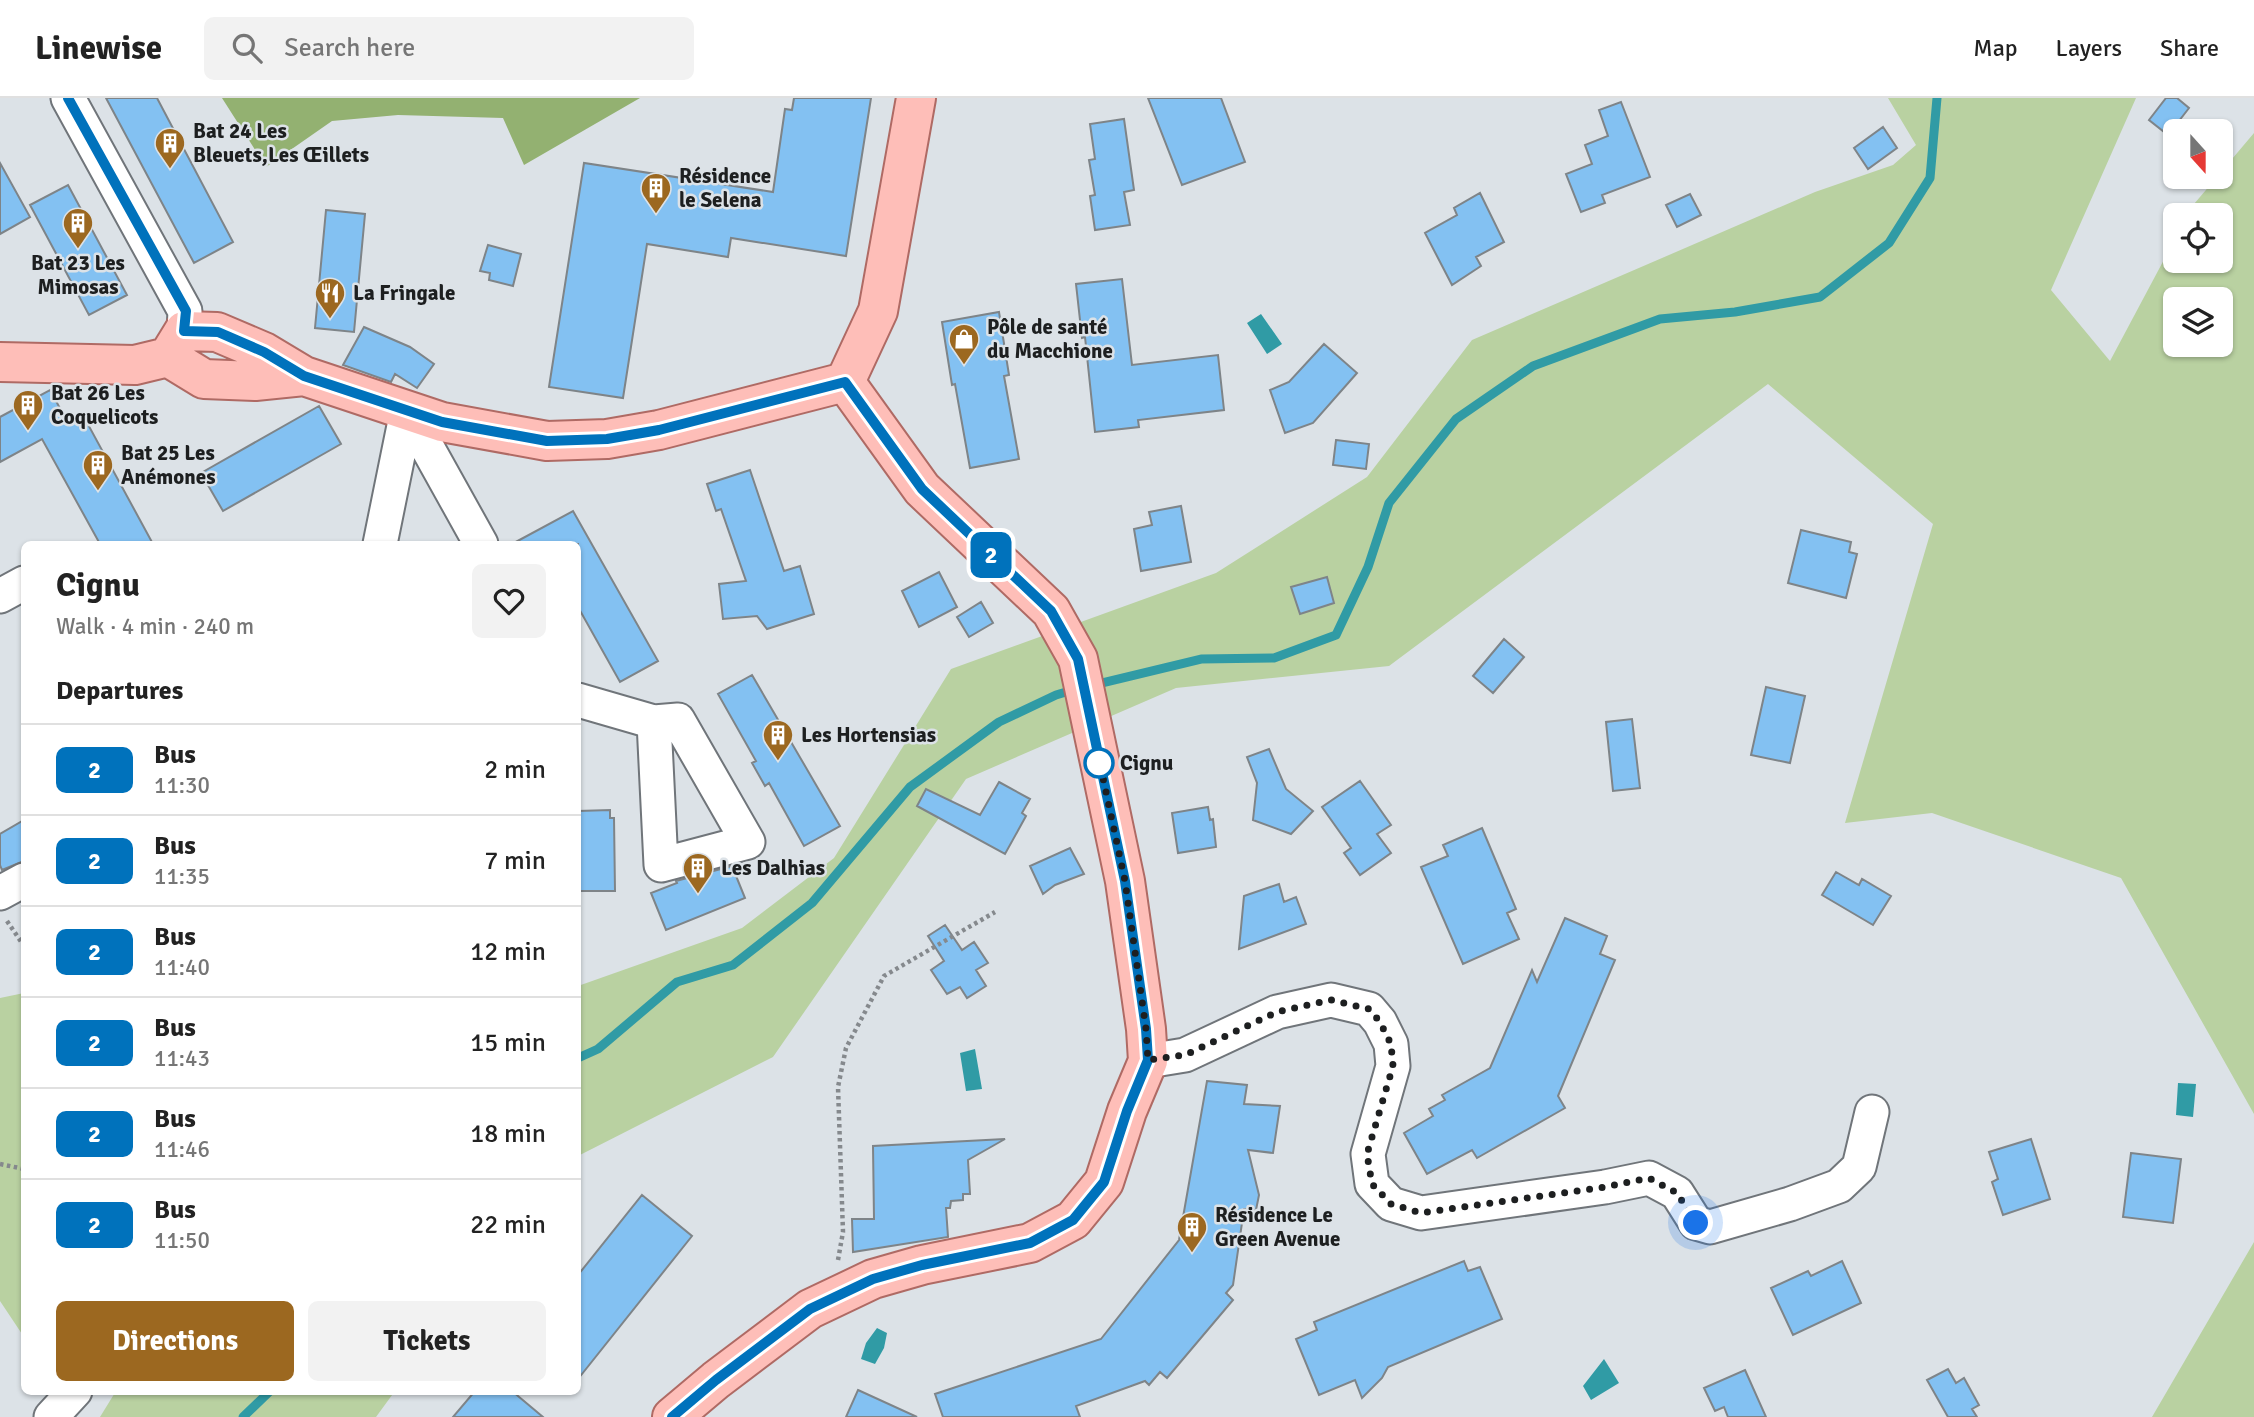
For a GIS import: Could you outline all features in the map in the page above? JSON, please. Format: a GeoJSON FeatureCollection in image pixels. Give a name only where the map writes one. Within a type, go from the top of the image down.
{"type":"FeatureCollection","features":[{"type":"Feature","properties":{"kind":"main road"},"geometry":{"type":"LineString","coordinates":[[845,382],[878,311],[916,98]]}},
{"type":"Feature","properties":{"kind":"main road"},"geometry":{"type":"LineString","coordinates":[[0,362],[135,365],[176,344],[218,332],[264,352],[304,376],[407,411],[442,422],[547,441],[607,439],[659,430],[845,382]]}},
{"type":"Feature","properties":{"kind":"main road"},"geometry":{"type":"LineString","coordinates":[[672,1417],[810,1309],[873,1279],[922,1265],[1030,1243],[1073,1220],[1104,1182],[1127,1111],[1148,1060],[1125,881],[1078,659],[1051,611],[922,489],[845,382]]}},
{"type":"Feature","properties":{"kind":"street"},"geometry":{"type":"LineString","coordinates":[[68,98],[186,311],[176,344]]}},
{"type":"Feature","properties":{"kind":"street"},"geometry":{"type":"LineString","coordinates":[[381,541],[407,411]]}},
{"type":"Feature","properties":{"kind":"street"},"geometry":{"type":"LineString","coordinates":[[407,411],[479,541]]}},
{"type":"Feature","properties":{"kind":"street"},"geometry":{"type":"LineString","coordinates":[[0,596],[21,585]]}},
{"type":"Feature","properties":{"kind":"street"},"geometry":{"type":"LineString","coordinates":[[581,702],[654,722]]}},
{"type":"Feature","properties":{"kind":"street"},"geometry":{"type":"LineString","coordinates":[[0,893],[21,882]]}},
{"type":"Feature","properties":{"kind":"street"},"geometry":{"type":"LineString","coordinates":[[1148,1060],[1185,1055],[1277,1012],[1331,1000],[1369,1009],[1380,1022],[1391,1044],[1393,1066],[1367,1154],[1372,1184],[1391,1204],[1421,1213],[1605,1187],[1649,1178],[1677,1193],[1696,1223],[1710,1227],[1790,1204],[1839,1185],[1859,1167],[1872,1112]]}},
{"type":"Feature","properties":{"kind":"street"},"geometry":{"type":"LineString","coordinates":[[51,1417],[71,1395]]}},
{"type":"Feature","properties":{"kind":"path"},"geometry":{"type":"LineString","coordinates":[[0,912],[21,942]]}},
{"type":"Feature","properties":{"kind":"path"},"geometry":{"type":"LineString","coordinates":[[845,1292],[836,1269],[843,1232],[838,1087],[846,1048],[884,976],[995,912]]}},
{"type":"Feature","properties":{"kind":"path"},"geometry":{"type":"LineString","coordinates":[[0,1164],[21,1168]]}},
{"type":"Feature","properties":{"kind":"green space"},"geometry":{"type":"Polygon","coordinates":[[[222,98],[640,98],[524,165],[503,118],[398,115],[332,121],[266,167],[222,98]]]}},
{"type":"Feature","properties":{"kind":"green space"},"geometry":{"type":"Polygon","coordinates":[[[1888,98],[2136,98],[2051,290],[2110,361],[2163,262],[2163,273],[2233,273],[2233,203],[2195,203],[2207,189],[2233,189],[2233,158],[2254,133],[2254,1114],[2121,878],[1932,813],[1845,823],[1933,524],[1768,384],[1389,666],[1176,688],[966,779],[773,1057],[581,1154],[581,985],[742,928],[834,858],[951,669],[1216,573],[1367,477],[1472,340],[1815,192],[1893,165],[1916,145],[1888,98]]]}},
{"type":"Feature","properties":{"kind":"green space"},"geometry":{"type":"Polygon","coordinates":[[[21,994],[21,1332],[0,1301],[0,998],[21,994]]]}},
{"type":"Feature","properties":{"kind":"green space"},"geometry":{"type":"Polygon","coordinates":[[[2254,1242],[2254,1417],[2152,1417],[2254,1242]]]}},
{"type":"Feature","properties":{"kind":"green space"},"geometry":{"type":"Polygon","coordinates":[[[114,1395],[392,1395],[376,1417],[100,1417],[114,1395]]]}},
{"type":"Feature","properties":{"kind":"water"},"geometry":{"type":"Polygon","coordinates":[[[1261,314],[1282,344],[1267,354],[1247,323],[1261,314]]]}},
{"type":"Feature","properties":{"kind":"water"},"geometry":{"type":"Polygon","coordinates":[[[975,1049],[982,1089],[966,1091],[960,1053],[975,1049]]]}},
{"type":"Feature","properties":{"kind":"water"},"geometry":{"type":"Polygon","coordinates":[[[2178,1083],[2196,1084],[2193,1117],[2176,1115],[2178,1083]]]}},
{"type":"Feature","properties":{"kind":"water"},"geometry":{"type":"Polygon","coordinates":[[[877,1328],[887,1333],[884,1348],[875,1364],[861,1359],[866,1343],[877,1328]]]}},
{"type":"Feature","properties":{"kind":"water"},"geometry":{"type":"Polygon","coordinates":[[[1604,1359],[1619,1383],[1591,1400],[1583,1386],[1604,1359]]]}},
{"type":"Feature","properties":{"kind":"building","name":"Bat 24 Les Bleuets,Les Œillets"},"geometry":{"type":"Polygon","coordinates":[[[106,98],[157,98],[233,242],[194,263],[106,98]]]}},
{"type":"Feature","properties":{"kind":"building"},"geometry":{"type":"Polygon","coordinates":[[[794,98],[871,98],[846,256],[731,238],[728,257],[647,244],[623,398],[549,387],[584,163],[773,192],[785,109],[792,110],[794,98]]]}},
{"type":"Feature","properties":{"kind":"building"},"geometry":{"type":"Polygon","coordinates":[[[1148,98],[1221,98],[1245,162],[1182,185],[1148,98]]]}},
{"type":"Feature","properties":{"kind":"building"},"geometry":{"type":"Polygon","coordinates":[[[2166,98],[2177,98],[2189,108],[2180,119],[2163,119],[2163,131],[2149,120],[2166,98]]]}},
{"type":"Feature","properties":{"kind":"building"},"geometry":{"type":"Polygon","coordinates":[[[1621,102],[1650,177],[1602,195],[1605,203],[1581,212],[1566,174],[1592,164],[1585,145],[1608,136],[1599,110],[1621,102]]]}},
{"type":"Feature","properties":{"kind":"building"},"geometry":{"type":"Polygon","coordinates":[[[1124,119],[1134,190],[1124,192],[1130,225],[1095,230],[1090,196],[1095,195],[1089,160],[1095,159],[1090,124],[1124,119]]]}},
{"type":"Feature","properties":{"kind":"building"},"geometry":{"type":"Polygon","coordinates":[[[1883,127],[1897,148],[1868,169],[1854,148],[1883,127]]]}},
{"type":"Feature","properties":{"kind":"building"},"geometry":{"type":"Polygon","coordinates":[[[0,163],[30,217],[0,234],[0,163]]]}},
{"type":"Feature","properties":{"kind":"building","name":"Bat 23 Les Mimosas"},"geometry":{"type":"Polygon","coordinates":[[[68,185],[127,295],[89,315],[30,205],[68,185]]]}},
{"type":"Feature","properties":{"kind":"building"},"geometry":{"type":"Polygon","coordinates":[[[1480,193],[1504,242],[1476,257],[1481,266],[1452,285],[1425,233],[1457,215],[1454,208],[1480,193]]]}},
{"type":"Feature","properties":{"kind":"building"},"geometry":{"type":"Polygon","coordinates":[[[1690,194],[1701,215],[1677,227],[1666,205],[1690,194]]]}},
{"type":"Feature","properties":{"kind":"building"},"geometry":{"type":"Polygon","coordinates":[[[326,210],[365,214],[354,332],[315,328],[326,210]]]}},
{"type":"Feature","properties":{"kind":"building"},"geometry":{"type":"Polygon","coordinates":[[[488,245],[521,254],[513,286],[489,280],[490,273],[480,271],[488,245]]]}},
{"type":"Feature","properties":{"kind":"building"},"geometry":{"type":"Polygon","coordinates":[[[1122,279],[1132,365],[1218,355],[1224,410],[1138,420],[1139,427],[1095,432],[1085,337],[1082,338],[1076,284],[1122,279]]]}},
{"type":"Feature","properties":{"kind":"building"},"geometry":{"type":"Polygon","coordinates":[[[999,312],[1009,375],[1004,376],[1019,459],[970,468],[942,322],[999,312]]]}},
{"type":"Feature","properties":{"kind":"building"},"geometry":{"type":"Polygon","coordinates":[[[364,327],[410,347],[434,364],[417,388],[395,374],[391,382],[343,365],[364,327]]]}},
{"type":"Feature","properties":{"kind":"building"},"geometry":{"type":"Polygon","coordinates":[[[1324,344],[1357,373],[1313,423],[1285,433],[1270,390],[1289,382],[1324,344]]]}},
{"type":"Feature","properties":{"kind":"building","name":"Bat 25 Les Anémones"},"geometry":{"type":"Polygon","coordinates":[[[50,390],[69,425],[84,417],[151,541],[98,541],[42,439],[0,462],[0,417],[50,390]]]}},
{"type":"Feature","properties":{"kind":"building"},"geometry":{"type":"Polygon","coordinates":[[[319,406],[341,444],[223,511],[201,473],[319,406]]]}},
{"type":"Feature","properties":{"kind":"building"},"geometry":{"type":"Polygon","coordinates":[[[1336,440],[1369,444],[1366,469],[1333,465],[1336,440]]]}},
{"type":"Feature","properties":{"kind":"building"},"geometry":{"type":"Polygon","coordinates":[[[750,470],[784,571],[800,566],[814,614],[767,629],[757,616],[723,619],[719,584],[746,581],[721,509],[716,511],[707,484],[750,470]]]}},
{"type":"Feature","properties":{"kind":"building"},"geometry":{"type":"Polygon","coordinates":[[[1181,506],[1191,562],[1141,571],[1134,529],[1152,525],[1149,512],[1181,506]]]}},
{"type":"Feature","properties":{"kind":"building"},"geometry":{"type":"Polygon","coordinates":[[[573,511],[658,661],[620,682],[581,612],[581,541],[518,541],[573,511]]]}},
{"type":"Feature","properties":{"kind":"building"},"geometry":{"type":"Polygon","coordinates":[[[1801,530],[1851,542],[1849,552],[1857,554],[1846,598],[1788,583],[1801,530]]]}},
{"type":"Feature","properties":{"kind":"building"},"geometry":{"type":"Polygon","coordinates":[[[939,572],[957,607],[919,627],[902,591],[939,572]]]}},
{"type":"Feature","properties":{"kind":"building"},"geometry":{"type":"Polygon","coordinates":[[[1327,577],[1334,603],[1300,614],[1291,587],[1327,577]]]}},
{"type":"Feature","properties":{"kind":"building"},"geometry":{"type":"Polygon","coordinates":[[[981,602],[993,623],[969,637],[957,617],[981,602]]]}},
{"type":"Feature","properties":{"kind":"building"},"geometry":{"type":"Polygon","coordinates":[[[1504,639],[1524,657],[1493,693],[1473,676],[1504,639]]]}},
{"type":"Feature","properties":{"kind":"building","name":"Les Hortensias"},"geometry":{"type":"Polygon","coordinates":[[[752,675],[840,826],[804,846],[769,783],[765,786],[752,763],[756,761],[718,694],[752,675]]]}},
{"type":"Feature","properties":{"kind":"building"},"geometry":{"type":"Polygon","coordinates":[[[1766,687],[1805,696],[1790,763],[1751,755],[1766,687]]]}},
{"type":"Feature","properties":{"kind":"building"},"geometry":{"type":"Polygon","coordinates":[[[1632,719],[1640,788],[1613,791],[1606,722],[1632,719]]]}},
{"type":"Feature","properties":{"kind":"building"},"geometry":{"type":"Polygon","coordinates":[[[1269,749],[1286,789],[1313,811],[1291,834],[1253,820],[1257,783],[1247,757],[1269,749]]]}},
{"type":"Feature","properties":{"kind":"building"},"geometry":{"type":"Polygon","coordinates":[[[1360,781],[1391,825],[1377,834],[1391,853],[1360,875],[1344,853],[1351,848],[1322,807],[1360,781]]]}},
{"type":"Feature","properties":{"kind":"building"},"geometry":{"type":"Polygon","coordinates":[[[999,782],[1030,799],[1022,813],[1026,816],[1005,854],[917,806],[926,789],[980,815],[999,782]]]}},
{"type":"Feature","properties":{"kind":"building"},"geometry":{"type":"Polygon","coordinates":[[[1208,807],[1210,820],[1213,819],[1216,847],[1178,853],[1172,813],[1208,807]]]}},
{"type":"Feature","properties":{"kind":"building"},"geometry":{"type":"Polygon","coordinates":[[[610,810],[610,818],[614,818],[615,891],[581,891],[581,811],[610,810]]]}},
{"type":"Feature","properties":{"kind":"building"},"geometry":{"type":"Polygon","coordinates":[[[21,822],[21,862],[2,870],[0,865],[0,834],[21,822]]]}},
{"type":"Feature","properties":{"kind":"building"},"geometry":{"type":"Polygon","coordinates":[[[1482,828],[1516,909],[1507,913],[1519,939],[1463,964],[1421,867],[1448,856],[1443,845],[1482,828]]]}},
{"type":"Feature","properties":{"kind":"building"},"geometry":{"type":"Polygon","coordinates":[[[1070,848],[1084,874],[1055,885],[1043,894],[1030,866],[1070,848]]]}},
{"type":"Feature","properties":{"kind":"building","name":"Les Dalhias"},"geometry":{"type":"Polygon","coordinates":[[[732,866],[745,898],[666,930],[651,893],[677,883],[676,881],[732,866]]]}},
{"type":"Feature","properties":{"kind":"building"},"geometry":{"type":"Polygon","coordinates":[[[1836,872],[1859,885],[1862,879],[1891,896],[1873,925],[1822,895],[1836,872]]]}},
{"type":"Feature","properties":{"kind":"building"},"geometry":{"type":"Polygon","coordinates":[[[1279,884],[1284,902],[1296,897],[1306,924],[1239,949],[1244,896],[1279,884]]]}},
{"type":"Feature","properties":{"kind":"building"},"geometry":{"type":"Polygon","coordinates":[[[1565,918],[1607,936],[1600,954],[1615,960],[1558,1096],[1565,1108],[1477,1158],[1472,1150],[1427,1174],[1404,1133],[1433,1116],[1429,1109],[1445,1100],[1442,1095],[1490,1068],[1532,970],[1537,982],[1565,918]]]}},
{"type":"Feature","properties":{"kind":"building"},"geometry":{"type":"Polygon","coordinates":[[[945,925],[962,950],[974,942],[988,963],[976,970],[986,986],[967,998],[960,987],[947,994],[931,970],[944,961],[928,936],[945,925]]]}},
{"type":"Feature","properties":{"kind":"building","name":"Résidence Le Green Avenue"},"geometry":{"type":"Polygon","coordinates":[[[1207,1081],[1247,1085],[1244,1104],[1280,1106],[1273,1153],[1248,1150],[1259,1195],[1256,1210],[1244,1209],[1233,1285],[1226,1293],[1233,1300],[1167,1378],[1160,1372],[1149,1385],[1145,1381],[1076,1406],[1080,1417],[943,1417],[935,1394],[1101,1339],[1179,1240],[1207,1081]]]}},
{"type":"Feature","properties":{"kind":"building"},"geometry":{"type":"Polygon","coordinates":[[[1005,1139],[968,1160],[970,1194],[963,1194],[963,1200],[951,1201],[950,1208],[946,1208],[948,1237],[853,1252],[852,1219],[874,1219],[873,1146],[1005,1139]]]}},
{"type":"Feature","properties":{"kind":"building"},"geometry":{"type":"Polygon","coordinates":[[[2031,1139],[2050,1199],[2003,1215],[1992,1182],[1998,1179],[1989,1152],[2031,1139]]]}},
{"type":"Feature","properties":{"kind":"building"},"geometry":{"type":"Polygon","coordinates":[[[2131,1153],[2181,1159],[2173,1223],[2123,1217],[2131,1153]]]}},
{"type":"Feature","properties":{"kind":"building"},"geometry":{"type":"Polygon","coordinates":[[[642,1195],[692,1236],[581,1375],[581,1271],[642,1195]]]}},
{"type":"Feature","properties":{"kind":"building"},"geometry":{"type":"Polygon","coordinates":[[[1464,1261],[1468,1271],[1480,1267],[1502,1319],[1388,1367],[1382,1378],[1362,1398],[1355,1380],[1319,1395],[1296,1339],[1317,1330],[1314,1322],[1464,1261]]]}},
{"type":"Feature","properties":{"kind":"building"},"geometry":{"type":"Polygon","coordinates":[[[1842,1261],[1861,1303],[1793,1335],[1771,1288],[1808,1271],[1811,1276],[1842,1261]]]}},
{"type":"Feature","properties":{"kind":"building"},"geometry":{"type":"Polygon","coordinates":[[[1948,1369],[1956,1383],[1964,1378],[1979,1405],[1972,1409],[1977,1417],[1948,1417],[1927,1380],[1948,1369]]]}},
{"type":"Feature","properties":{"kind":"building"},"geometry":{"type":"Polygon","coordinates":[[[1745,1370],[1766,1417],[1728,1417],[1724,1407],[1715,1411],[1704,1388],[1745,1370]]]}},
{"type":"Feature","properties":{"kind":"building"},"geometry":{"type":"Polygon","coordinates":[[[858,1390],[917,1417],[846,1417],[858,1390]]]}},
{"type":"Feature","properties":{"kind":"building"},"geometry":{"type":"Polygon","coordinates":[[[472,1395],[517,1395],[543,1417],[453,1417],[472,1395]]]}},
{"type":"Feature","properties":{"kind":"waterway"},"geometry":{"type":"LineString","coordinates":[[1093,685],[1201,659],[1274,658],[1336,635],[1368,567],[1389,503],[1456,419],[1533,366],[1660,319],[1735,312],[1820,297],[1889,243],[1930,178],[1937,98]]}},
{"type":"Feature","properties":{"kind":"waterway"},"geometry":{"type":"LineString","coordinates":[[581,1057],[598,1049],[677,982],[733,965],[812,903],[910,787],[999,722],[1056,695],[1076,689]]}},
{"type":"Feature","properties":{"kind":"waterway"},"geometry":{"type":"LineString","coordinates":[[243,1417],[266,1395]]}},
{"type":"Feature","properties":{"kind":"bus line","name":"2"},"geometry":{"type":"LineString","coordinates":[[68,98],[186,311],[184,331],[218,332],[264,352],[304,376],[442,422],[547,441],[607,439],[659,430],[845,382],[922,489],[1051,611],[1078,659],[1125,881],[1148,1060],[1127,1111],[1104,1182],[1073,1220],[1030,1243],[922,1265],[873,1279],[810,1309],[672,1417]]}},
{"type":"Feature","properties":{"kind":"place","name":"Bat 24 Les Bleuets,Les Œillets"},"geometry":{"type":"Point","coordinates":[170,170]}},
{"type":"Feature","properties":{"kind":"place","name":"Résidence le Selena"},"geometry":{"type":"Point","coordinates":[656,215]}},
{"type":"Feature","properties":{"kind":"place","name":"Bat 23 Les Mimosas"},"geometry":{"type":"Point","coordinates":[78,250]}},
{"type":"Feature","properties":{"kind":"place","name":"La Fringale"},"geometry":{"type":"Point","coordinates":[330,320]}},
{"type":"Feature","properties":{"kind":"place","name":"Pôle de santé du Macchione"},"geometry":{"type":"Point","coordinates":[964,366]}},
{"type":"Feature","properties":{"kind":"place","name":"Bat 26 Les Coquelicots"},"geometry":{"type":"Point","coordinates":[28,432]}},
{"type":"Feature","properties":{"kind":"place","name":"Bat 25 Les Anémones"},"geometry":{"type":"Point","coordinates":[98,492]}},
{"type":"Feature","properties":{"kind":"place","name":"Les Hortensias"},"geometry":{"type":"Point","coordinates":[778,762]}},
{"type":"Feature","properties":{"kind":"place","name":"Cignu"},"geometry":{"type":"Point","coordinates":[1099,763]}},
{"type":"Feature","properties":{"kind":"place","name":"Les Dalhias"},"geometry":{"type":"Point","coordinates":[698,895]}},
{"type":"Feature","properties":{"kind":"place","name":"Résidence Le Green Avenue"},"geometry":{"type":"Point","coordinates":[1192,1254]}},
{"type":"Feature","properties":{"kind":"route"},"geometry":{"type":"LineString","coordinates":[[1099,763],[1099,759],[1125,881],[1148,1060],[1185,1055],[1277,1012],[1331,1000],[1369,1009],[1380,1022],[1391,1044],[1393,1066],[1367,1154],[1372,1184],[1391,1204],[1421,1213],[1605,1187],[1649,1178],[1677,1193],[1696,1223]]}}]}
